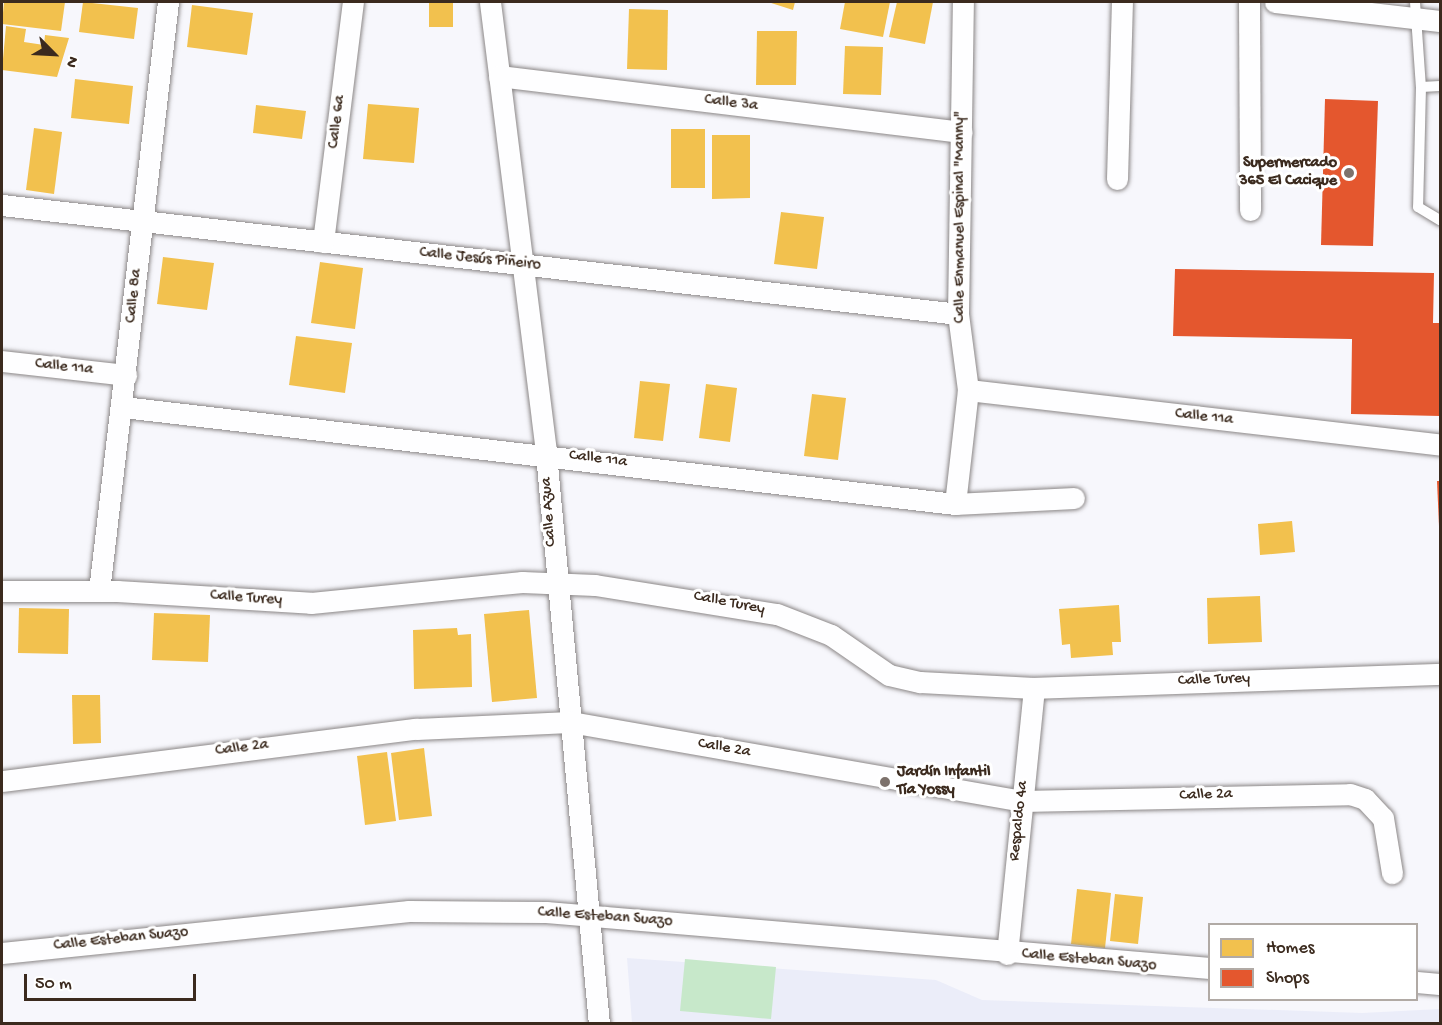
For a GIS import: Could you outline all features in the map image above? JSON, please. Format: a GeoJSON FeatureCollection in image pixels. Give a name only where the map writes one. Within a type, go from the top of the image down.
{"type":"FeatureCollection","features":[{"type":"Feature","properties":{"kind":"street","name":"Calle 8a"},"geometry":{"type":"LineString","coordinates":[[99,591],[123,408],[168,2]]}},
{"type":"Feature","properties":{"kind":"street","name":"Calle 6a"},"geometry":{"type":"LineString","coordinates":[[323,242],[353,2]]}},
{"type":"Feature","properties":{"kind":"street","name":"Calle Azua"},"geometry":{"type":"LineString","coordinates":[[490,2],[546,454],[556,585],[591,915],[599,1023]]}},
{"type":"Feature","properties":{"kind":"street","name":"Calle Enmanuel Espinal \"Manny\""},"geometry":{"type":"LineString","coordinates":[[955,504],[968,390],[958,314],[963,2]]}},
{"type":"Feature","properties":{"kind":"street"},"geometry":{"type":"LineString","coordinates":[[1117,179],[1122,2]]}},
{"type":"Feature","properties":{"kind":"street"},"geometry":{"type":"LineString","coordinates":[[1249,2],[1250,210]]}},
{"type":"Feature","properties":{"kind":"street"},"geometry":{"type":"LineString","coordinates":[[1275,2],[1417,10],[1440,21]]}},
{"type":"Feature","properties":{"kind":"street","name":"Calle 3a"},"geometry":{"type":"LineString","coordinates":[[499,76],[962,132]]}},
{"type":"Feature","properties":{"kind":"street","name":"Calle Jesús Piñeiro"},"geometry":{"type":"LineString","coordinates":[[2,205],[958,314]]}},
{"type":"Feature","properties":{"kind":"street","name":"Calle 11a"},"geometry":{"type":"LineString","coordinates":[[2,361],[126,375]]}},
{"type":"Feature","properties":{"kind":"street","name":"Calle 11a"},"geometry":{"type":"LineString","coordinates":[[968,390],[1440,445]]}},
{"type":"Feature","properties":{"kind":"street","name":"Calle 11a"},"geometry":{"type":"LineString","coordinates":[[123,408],[546,454],[955,504],[1074,498]]}},
{"type":"Feature","properties":{"kind":"street","name":"Calle Turey"},"geometry":{"type":"LineString","coordinates":[[2,591],[99,591],[311,603],[522,582],[629,588],[777,614],[831,635],[889,675],[920,682],[1034,688],[1440,674]]}},
{"type":"Feature","properties":{"kind":"street","name":"Respaldo 4a"},"geometry":{"type":"LineString","coordinates":[[1007,954],[1034,688]]}},
{"type":"Feature","properties":{"kind":"street","name":"Calle 2a"},"geometry":{"type":"LineString","coordinates":[[2,781],[416,729],[570,722],[1022,801],[1350,794],[1365,799],[1383,818],[1392,873]]}},
{"type":"Feature","properties":{"kind":"street","name":"Calle Esteban Suazo"},"geometry":{"type":"LineString","coordinates":[[2,953],[409,911],[591,915],[1007,954],[1208,968]]}},
{"type":"Feature","properties":{"kind":"street"},"geometry":{"type":"LineString","coordinates":[[1418,982],[1440,984]]}},
{"type":"Feature","properties":{"kind":"lane"},"geometry":{"type":"LineString","coordinates":[[1417,10],[1421,87],[1418,207],[1440,220]]}},
{"type":"Feature","properties":{"kind":"lane"},"geometry":{"type":"LineString","coordinates":[[1421,87],[1440,86]]}},
{"type":"Feature","properties":{"kind":"shaded area"},"geometry":{"type":"Polygon","coordinates":[[[627,958],[936,980],[982,1000],[1362,1013],[1440,1009],[1440,1023],[632,1023],[627,958]]]}},
{"type":"Feature","properties":{"kind":"green space"},"geometry":{"type":"Polygon","coordinates":[[[685,959],[776,967],[771,1019],[680,1011],[685,959]]]}},
{"type":"Feature","properties":{"kind":"building: Homes"},"geometry":{"type":"Polygon","coordinates":[[[4,2],[65,2],[61,31],[2,24],[4,2]]]}},
{"type":"Feature","properties":{"kind":"building: Homes"},"geometry":{"type":"Polygon","coordinates":[[[83,2],[138,8],[134,39],[79,32],[83,2]]]}},
{"type":"Feature","properties":{"kind":"building: Homes"},"geometry":{"type":"Polygon","coordinates":[[[429,2],[453,2],[453,27],[429,27],[429,2]]]}},
{"type":"Feature","properties":{"kind":"building: Homes"},"geometry":{"type":"Polygon","coordinates":[[[768,2],[795,2],[793,10],[768,2]]]}},
{"type":"Feature","properties":{"kind":"building: Homes"},"geometry":{"type":"Polygon","coordinates":[[[845,2],[890,2],[883,37],[840,29],[845,2]]]}},
{"type":"Feature","properties":{"kind":"building: Homes"},"geometry":{"type":"Polygon","coordinates":[[[897,2],[933,2],[925,44],[889,37],[897,2]]]}},
{"type":"Feature","properties":{"kind":"building: Homes"},"geometry":{"type":"Polygon","coordinates":[[[192,5],[253,13],[247,55],[187,47],[192,5]]]}},
{"type":"Feature","properties":{"kind":"building: Homes"},"geometry":{"type":"Polygon","coordinates":[[[629,9],[668,10],[667,70],[627,69],[629,9]]]}},
{"type":"Feature","properties":{"kind":"building: Homes"},"geometry":{"type":"Polygon","coordinates":[[[6,26],[26,29],[24,42],[44,45],[45,35],[69,38],[57,77],[2,70],[6,26]]]}},
{"type":"Feature","properties":{"kind":"building: Homes"},"geometry":{"type":"Polygon","coordinates":[[[757,31],[797,31],[796,85],[756,85],[757,31]]]}},
{"type":"Feature","properties":{"kind":"building: Homes"},"geometry":{"type":"Polygon","coordinates":[[[845,46],[883,47],[881,95],[843,94],[845,46]]]}},
{"type":"Feature","properties":{"kind":"building: Homes"},"geometry":{"type":"Polygon","coordinates":[[[75,79],[133,86],[129,124],[71,118],[75,79]]]}},
{"type":"Feature","properties":{"kind":"building: Homes"},"geometry":{"type":"Polygon","coordinates":[[[368,104],[419,108],[414,163],[363,159],[368,104]]]}},
{"type":"Feature","properties":{"kind":"building: Homes"},"geometry":{"type":"Polygon","coordinates":[[[256,105],[306,111],[302,139],[253,133],[256,105]]]}},
{"type":"Feature","properties":{"kind":"building: Homes"},"geometry":{"type":"Polygon","coordinates":[[[34,128],[62,132],[54,194],[26,190],[34,128]]]}},
{"type":"Feature","properties":{"kind":"building: Homes"},"geometry":{"type":"Polygon","coordinates":[[[671,129],[705,129],[705,188],[671,188],[671,129]]]}},
{"type":"Feature","properties":{"kind":"building: Homes"},"geometry":{"type":"Polygon","coordinates":[[[712,135],[750,135],[750,198],[712,199],[712,135]]]}},
{"type":"Feature","properties":{"kind":"building: Homes"},"geometry":{"type":"Polygon","coordinates":[[[781,212],[824,217],[817,269],[774,264],[781,212]]]}},
{"type":"Feature","properties":{"kind":"building: Homes"},"geometry":{"type":"Polygon","coordinates":[[[163,257],[214,263],[207,310],[157,304],[163,257]]]}},
{"type":"Feature","properties":{"kind":"building: Homes"},"geometry":{"type":"Polygon","coordinates":[[[320,262],[363,268],[355,329],[311,323],[320,262]]]}},
{"type":"Feature","properties":{"kind":"building: Homes"},"geometry":{"type":"Polygon","coordinates":[[[296,336],[352,343],[345,393],[289,385],[296,336]]]}},
{"type":"Feature","properties":{"kind":"building: Homes"},"geometry":{"type":"Polygon","coordinates":[[[640,381],[670,384],[663,441],[634,438],[640,381]]]}},
{"type":"Feature","properties":{"kind":"building: Homes"},"geometry":{"type":"Polygon","coordinates":[[[706,384],[737,388],[730,442],[699,438],[706,384]]]}},
{"type":"Feature","properties":{"kind":"building: Homes"},"geometry":{"type":"Polygon","coordinates":[[[812,394],[846,398],[838,460],[804,456],[812,394]]]}},
{"type":"Feature","properties":{"kind":"building: Homes"},"geometry":{"type":"Polygon","coordinates":[[[1292,521],[1295,552],[1260,555],[1258,524],[1292,521]]]}},
{"type":"Feature","properties":{"kind":"building: Homes"},"geometry":{"type":"Polygon","coordinates":[[[1260,596],[1262,642],[1208,644],[1207,598],[1260,596]]]}},
{"type":"Feature","properties":{"kind":"building: Homes"},"geometry":{"type":"Polygon","coordinates":[[[1119,605],[1121,642],[1112,642],[1113,655],[1071,658],[1070,644],[1062,645],[1059,609],[1119,605]]]}},
{"type":"Feature","properties":{"kind":"building: Homes"},"geometry":{"type":"Polygon","coordinates":[[[19,608],[69,609],[68,654],[18,653],[19,608]]]}},
{"type":"Feature","properties":{"kind":"building: Homes"},"geometry":{"type":"Polygon","coordinates":[[[529,610],[537,698],[492,702],[484,614],[529,610]]]}},
{"type":"Feature","properties":{"kind":"building: Homes"},"geometry":{"type":"Polygon","coordinates":[[[154,613],[210,615],[208,662],[152,660],[154,613]]]}},
{"type":"Feature","properties":{"kind":"building: Homes"},"geometry":{"type":"Polygon","coordinates":[[[457,628],[458,635],[471,634],[472,687],[414,689],[413,630],[457,628]]]}},
{"type":"Feature","properties":{"kind":"building: Homes"},"geometry":{"type":"Polygon","coordinates":[[[72,695],[100,695],[101,743],[73,744],[72,695]]]}},
{"type":"Feature","properties":{"kind":"building: Homes"},"geometry":{"type":"Polygon","coordinates":[[[424,748],[432,816],[399,820],[391,753],[424,748]]]}},
{"type":"Feature","properties":{"kind":"building: Homes"},"geometry":{"type":"Polygon","coordinates":[[[387,752],[396,821],[365,825],[357,756],[387,752]]]}},
{"type":"Feature","properties":{"kind":"building: Homes"},"geometry":{"type":"Polygon","coordinates":[[[1077,889],[1111,893],[1105,948],[1071,944],[1077,889]]]}},
{"type":"Feature","properties":{"kind":"building: Homes"},"geometry":{"type":"Polygon","coordinates":[[[1115,894],[1143,897],[1138,944],[1110,941],[1115,894]]]}},
{"type":"Feature","properties":{"kind":"building: Shops","name":"Supermercado 365 El Cacique"},"geometry":{"type":"Polygon","coordinates":[[[1325,99],[1378,101],[1373,246],[1321,245],[1325,99]]]}},
{"type":"Feature","properties":{"kind":"building: Shops"},"geometry":{"type":"Polygon","coordinates":[[[1175,269],[1434,273],[1433,323],[1440,323],[1440,416],[1351,414],[1352,339],[1173,336],[1175,269]]]}},
{"type":"Feature","properties":{"kind":"building: Shops"},"geometry":{"type":"Polygon","coordinates":[[[1437,481],[1440,481],[1440,526],[1439,526],[1437,481]]]}},
{"type":"Feature","properties":{"kind":"place","name":"Supermercado 365 El Cacique"},"geometry":{"type":"Point","coordinates":[1349,173]}},
{"type":"Feature","properties":{"kind":"place","name":"Jardín Infantil Tía Yossy"},"geometry":{"type":"Point","coordinates":[885,782]}}]}
